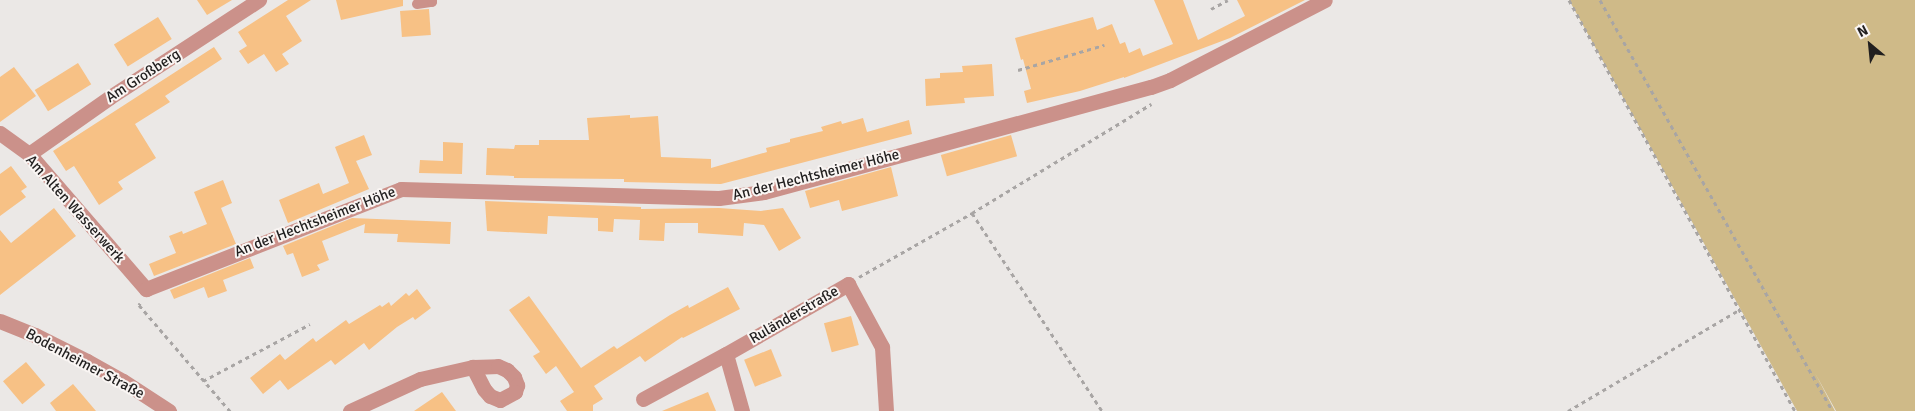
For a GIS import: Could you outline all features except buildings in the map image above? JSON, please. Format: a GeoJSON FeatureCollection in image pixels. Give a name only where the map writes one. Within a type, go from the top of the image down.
{"type":"FeatureCollection","features":[{"type":"Feature","properties":{"kind":"street","name":"Am Großberg"},"geometry":{"type":"LineString","coordinates":[[29,154],[110,97],[259,0]]}},
{"type":"Feature","properties":{"kind":"street","name":"An der Hechtsheimer Höhe"},"geometry":{"type":"LineString","coordinates":[[146,289],[401,189],[719,198],[764,192],[1152,87],[1170,80],[1326,0]]}},
{"type":"Feature","properties":{"kind":"street","name":"Am Alten Wasserwerk"},"geometry":{"type":"LineString","coordinates":[[0,133],[29,154],[146,289]]}},
{"type":"Feature","properties":{"kind":"street","name":"Ruländerstraße"},"geometry":{"type":"LineString","coordinates":[[643,399],[848,284],[882,347],[886,411]]}},
{"type":"Feature","properties":{"kind":"street","name":"Bodenheimer Straße"},"geometry":{"type":"LineString","coordinates":[[0,321],[35,335],[123,380],[169,411]]}},
{"type":"Feature","properties":{"kind":"street"},"geometry":{"type":"LineString","coordinates":[[726,354],[742,411]]}},
{"type":"Feature","properties":{"kind":"street"},"geometry":{"type":"LineString","coordinates":[[350,411],[420,379],[474,367],[498,366],[514,377],[517,385],[515,392],[498,405],[484,389],[474,367]]}},
{"type":"Feature","properties":{"kind":"lane"},"geometry":{"type":"LineString","coordinates":[[417,4],[432,2],[432,0]]}},
{"type":"Feature","properties":{"kind":"path"},"geometry":{"type":"LineString","coordinates":[[1211,9],[1228,0]]}},
{"type":"Feature","properties":{"kind":"path"},"geometry":{"type":"LineString","coordinates":[[1568,0],[1795,411]]}},
{"type":"Feature","properties":{"kind":"path"},"geometry":{"type":"LineString","coordinates":[[1600,0],[1833,411]]}},
{"type":"Feature","properties":{"kind":"path"},"geometry":{"type":"LineString","coordinates":[[1018,70],[1104,46]]}},
{"type":"Feature","properties":{"kind":"path"},"geometry":{"type":"LineString","coordinates":[[848,284],[972,213],[1156,102]]}},
{"type":"Feature","properties":{"kind":"path"},"geometry":{"type":"LineString","coordinates":[[972,213],[1102,411]]}},
{"type":"Feature","properties":{"kind":"path"},"geometry":{"type":"LineString","coordinates":[[146,289],[139,305],[202,381],[230,411]]}},
{"type":"Feature","properties":{"kind":"path"},"geometry":{"type":"LineString","coordinates":[[1568,411],[1739,310]]}},
{"type":"Feature","properties":{"kind":"path"},"geometry":{"type":"LineString","coordinates":[[202,381],[310,324]]}},
{"type":"Feature","properties":{"kind":"shaded area"},"geometry":{"type":"Polygon","coordinates":[[[1569,0],[1915,0],[1915,411],[1836,411],[1815,373],[1835,411],[1797,411],[1569,0]]]}}]}
